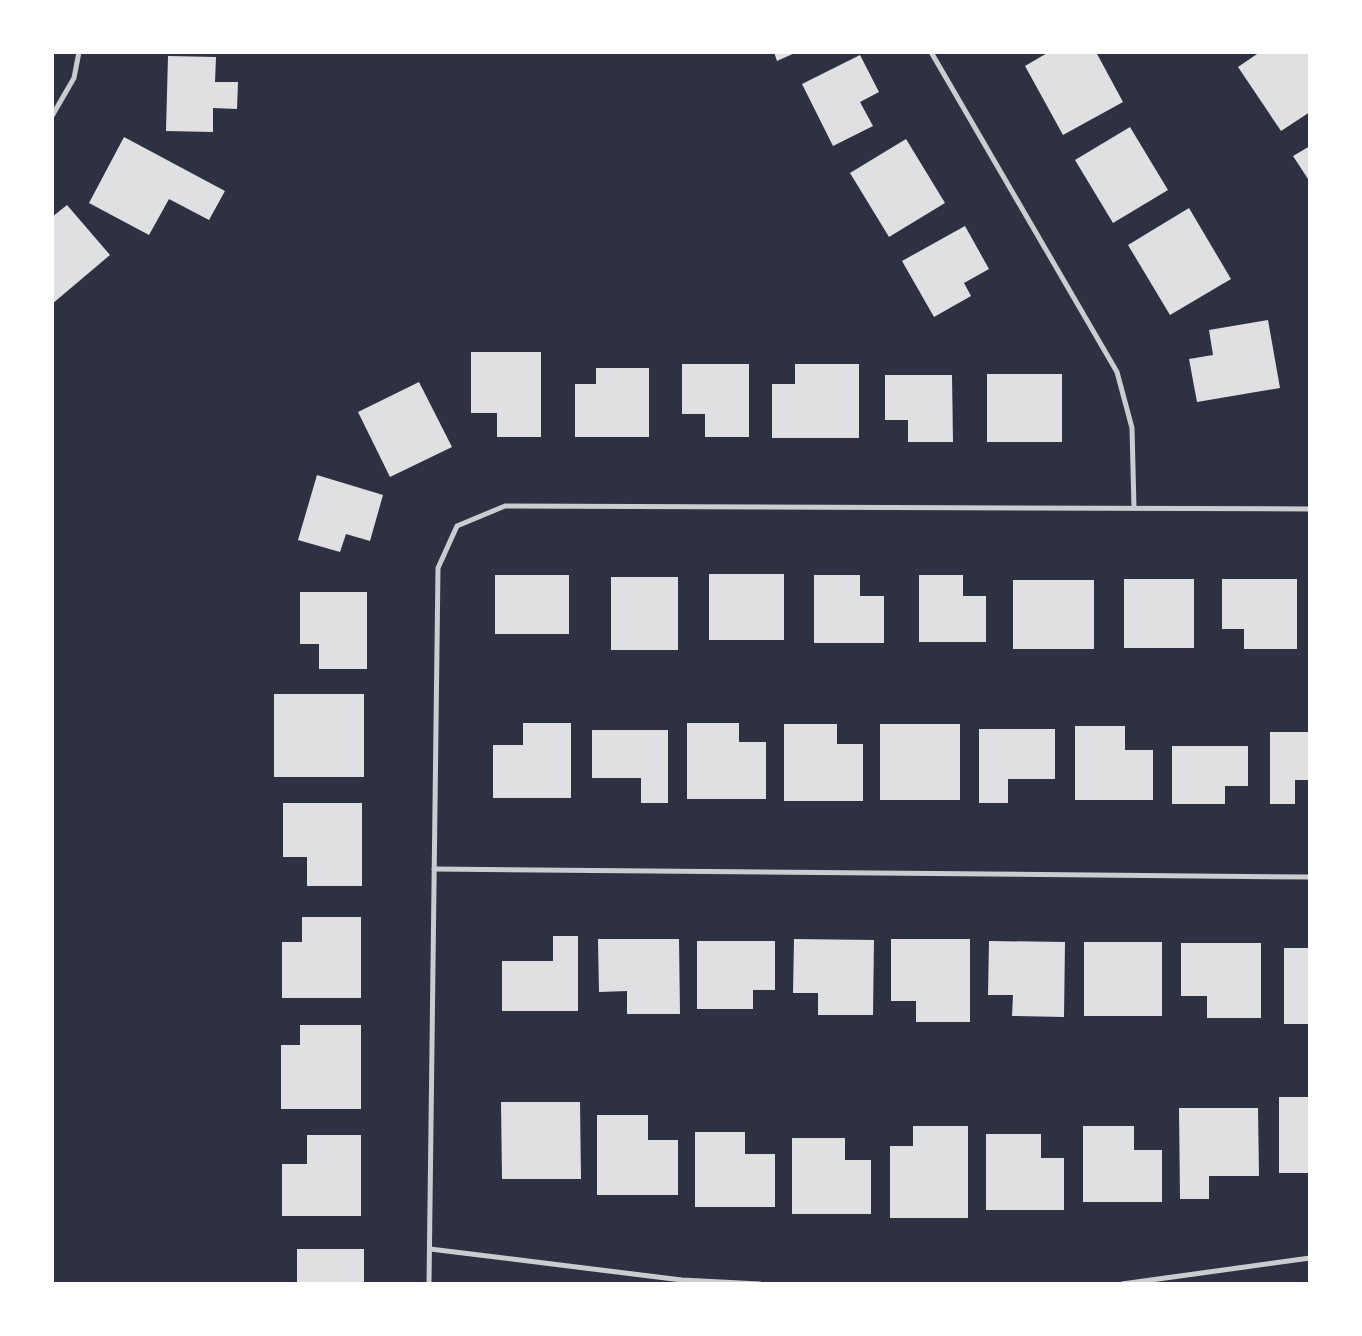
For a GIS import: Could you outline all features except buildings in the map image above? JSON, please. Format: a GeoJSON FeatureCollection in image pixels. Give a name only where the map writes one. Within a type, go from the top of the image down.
{"type":"FeatureCollection","features":[{"type":"Feature","properties":{"kind":"street"},"geometry":{"type":"LineString","coordinates":[[52,116],[74,78],[79,52]]}},
{"type":"Feature","properties":{"kind":"street"},"geometry":{"type":"LineString","coordinates":[[931,52],[1117,372],[1132,428],[1134,508]]}},
{"type":"Feature","properties":{"kind":"street"},"geometry":{"type":"LineString","coordinates":[[430,1284],[438,568],[457,526],[505,506],[1310,509]]}},
{"type":"Feature","properties":{"kind":"street"},"geometry":{"type":"LineString","coordinates":[[434,869],[1310,877]]}},
{"type":"Feature","properties":{"kind":"street"},"geometry":{"type":"LineString","coordinates":[[430,1250],[682,1280],[760,1284]]}},
{"type":"Feature","properties":{"kind":"street"},"geometry":{"type":"LineString","coordinates":[[1122,1284],[1310,1258]]}}]}
